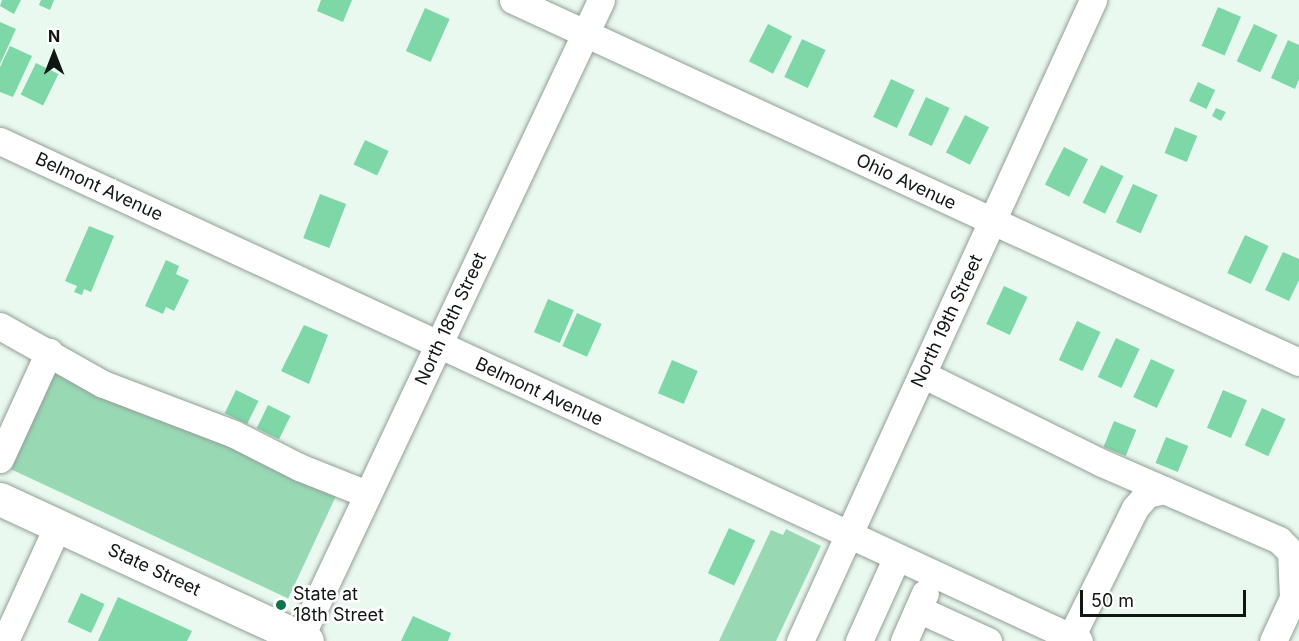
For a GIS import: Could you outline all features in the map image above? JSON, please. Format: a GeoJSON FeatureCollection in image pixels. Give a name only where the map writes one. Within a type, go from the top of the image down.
{"type":"FeatureCollection","features":[{"type":"Feature","properties":{"kind":"main road","name":"State Street"},"geometry":{"type":"LineString","coordinates":[[0,499],[304,640]]}},
{"type":"Feature","properties":{"kind":"street","name":"Ohio Avenue"},"geometry":{"type":"LineString","coordinates":[[513,0],[1299,362]]}},
{"type":"Feature","properties":{"kind":"street","name":"North 18th Street"},"geometry":{"type":"LineString","coordinates":[[304,640],[368,494],[601,0]]}},
{"type":"Feature","properties":{"kind":"street","name":"North 19th Street"},"geometry":{"type":"LineString","coordinates":[[800,641],[1094,0]]}},
{"type":"Feature","properties":{"kind":"street","name":"Belmont Avenue"},"geometry":{"type":"LineString","coordinates":[[0,141],[1076,640]]}},
{"type":"Feature","properties":{"kind":"street"},"geometry":{"type":"LineString","coordinates":[[0,326],[103,384],[234,434],[299,467],[368,494]]}},
{"type":"Feature","properties":{"kind":"street"},"geometry":{"type":"LineString","coordinates":[[0,459],[49,352]]}},
{"type":"Feature","properties":{"kind":"street"},"geometry":{"type":"LineString","coordinates":[[922,374],[1165,490],[1279,540],[1291,552],[1293,598],[1273,641]]}},
{"type":"Feature","properties":{"kind":"street"},"geometry":{"type":"LineString","coordinates":[[1076,640],[1135,508],[1147,494],[1165,490]]}},
{"type":"Feature","properties":{"kind":"street"},"geometry":{"type":"LineString","coordinates":[[5,641],[58,525]]}},
{"type":"Feature","properties":{"kind":"street"},"geometry":{"type":"LineString","coordinates":[[859,641],[897,557]]}},
{"type":"Feature","properties":{"kind":"street"},"geometry":{"type":"LineString","coordinates":[[904,641],[934,574]]}},
{"type":"Feature","properties":{"kind":"street"},"geometry":{"type":"LineString","coordinates":[[918,609],[988,641]]}},
{"type":"Feature","properties":{"kind":"green space"},"geometry":{"type":"Polygon","coordinates":[[[55,365],[336,496],[288,598],[7,467],[55,365]]]}},
{"type":"Feature","properties":{"kind":"green space"},"geometry":{"type":"Polygon","coordinates":[[[786,529],[821,546],[776,641],[719,641],[771,530],[783,535],[786,529]]]}},
{"type":"Feature","properties":{"kind":"building"},"geometry":{"type":"Polygon","coordinates":[[[2,0],[21,0],[14,14],[0,6],[2,0]]]}},
{"type":"Feature","properties":{"kind":"building"},"geometry":{"type":"Polygon","coordinates":[[[41,0],[54,0],[50,10],[39,5],[41,0]]]}},
{"type":"Feature","properties":{"kind":"building"},"geometry":{"type":"Polygon","coordinates":[[[321,0],[352,0],[343,22],[317,11],[321,0]]]}},
{"type":"Feature","properties":{"kind":"building"},"geometry":{"type":"Polygon","coordinates":[[[1218,7],[1241,17],[1225,55],[1202,46],[1218,7]]]}},
{"type":"Feature","properties":{"kind":"building"},"geometry":{"type":"Polygon","coordinates":[[[425,8],[450,19],[431,62],[406,51],[425,8]]]}},
{"type":"Feature","properties":{"kind":"building"},"geometry":{"type":"Polygon","coordinates":[[[0,22],[16,29],[0,64],[0,22]]]}},
{"type":"Feature","properties":{"kind":"building"},"geometry":{"type":"Polygon","coordinates":[[[768,24],[792,36],[773,74],[749,61],[768,24]]]}},
{"type":"Feature","properties":{"kind":"building"},"geometry":{"type":"Polygon","coordinates":[[[1254,24],[1278,35],[1260,72],[1237,61],[1254,24]]]}},
{"type":"Feature","properties":{"kind":"building"},"geometry":{"type":"Polygon","coordinates":[[[802,39],[826,50],[808,88],[784,77],[802,39]]]}},
{"type":"Feature","properties":{"kind":"building"},"geometry":{"type":"Polygon","coordinates":[[[1288,40],[1299,45],[1299,79],[1295,89],[1271,78],[1288,40]]]}},
{"type":"Feature","properties":{"kind":"building"},"geometry":{"type":"Polygon","coordinates":[[[10,46],[32,56],[13,97],[0,92],[0,67],[10,46]]]}},
{"type":"Feature","properties":{"kind":"building"},"geometry":{"type":"Polygon","coordinates":[[[36,63],[58,74],[43,105],[21,94],[36,63]]]}},
{"type":"Feature","properties":{"kind":"building"},"geometry":{"type":"Polygon","coordinates":[[[891,79],[915,90],[897,128],[873,117],[891,79]]]}},
{"type":"Feature","properties":{"kind":"building"},"geometry":{"type":"Polygon","coordinates":[[[1198,82],[1215,90],[1206,109],[1189,101],[1198,82]]]}},
{"type":"Feature","properties":{"kind":"building"},"geometry":{"type":"Polygon","coordinates":[[[926,97],[950,108],[932,146],[908,135],[926,97]]]}},
{"type":"Feature","properties":{"kind":"building"},"geometry":{"type":"Polygon","coordinates":[[[1216,108],[1226,112],[1221,121],[1212,116],[1216,108]]]}},
{"type":"Feature","properties":{"kind":"building"},"geometry":{"type":"Polygon","coordinates":[[[965,115],[989,127],[970,165],[946,152],[965,115]]]}},
{"type":"Feature","properties":{"kind":"building"},"geometry":{"type":"Polygon","coordinates":[[[1175,127],[1197,136],[1187,162],[1165,153],[1175,127]]]}},
{"type":"Feature","properties":{"kind":"building"},"geometry":{"type":"Polygon","coordinates":[[[365,140],[389,151],[377,175],[354,164],[365,140]]]}},
{"type":"Feature","properties":{"kind":"building"},"geometry":{"type":"Polygon","coordinates":[[[1064,147],[1088,159],[1069,197],[1045,184],[1064,147]]]}},
{"type":"Feature","properties":{"kind":"building"},"geometry":{"type":"Polygon","coordinates":[[[1101,165],[1123,176],[1105,214],[1083,203],[1101,165]]]}},
{"type":"Feature","properties":{"kind":"building"},"geometry":{"type":"Polygon","coordinates":[[[1133,184],[1158,195],[1141,233],[1116,222],[1133,184]]]}},
{"type":"Feature","properties":{"kind":"building"},"geometry":{"type":"Polygon","coordinates":[[[320,194],[346,204],[329,248],[303,238],[320,194]]]}},
{"type":"Feature","properties":{"kind":"building"},"geometry":{"type":"Polygon","coordinates":[[[89,226],[114,236],[91,292],[84,289],[82,295],[74,292],[77,286],[65,281],[89,226]]]}},
{"type":"Feature","properties":{"kind":"building"},"geometry":{"type":"Polygon","coordinates":[[[1245,235],[1269,246],[1251,284],[1227,273],[1245,235]]]}},
{"type":"Feature","properties":{"kind":"building"},"geometry":{"type":"Polygon","coordinates":[[[1283,252],[1299,259],[1299,280],[1289,301],[1265,290],[1283,252]]]}},
{"type":"Feature","properties":{"kind":"building"},"geometry":{"type":"Polygon","coordinates":[[[166,260],[179,266],[176,274],[189,280],[174,311],[166,307],[163,314],[145,306],[166,260]]]}},
{"type":"Feature","properties":{"kind":"building"},"geometry":{"type":"Polygon","coordinates":[[[1004,286],[1028,297],[1010,335],[986,324],[1004,286]]]}},
{"type":"Feature","properties":{"kind":"building"},"geometry":{"type":"Polygon","coordinates":[[[548,299],[574,310],[560,343],[534,332],[548,299]]]}},
{"type":"Feature","properties":{"kind":"building"},"geometry":{"type":"Polygon","coordinates":[[[577,313],[602,324],[587,357],[562,346],[577,313]]]}},
{"type":"Feature","properties":{"kind":"building"},"geometry":{"type":"Polygon","coordinates":[[[1077,321],[1101,332],[1082,371],[1059,360],[1077,321]]]}},
{"type":"Feature","properties":{"kind":"building"},"geometry":{"type":"Polygon","coordinates":[[[304,325],[328,335],[309,384],[281,371],[304,325]]]}},
{"type":"Feature","properties":{"kind":"building"},"geometry":{"type":"Polygon","coordinates":[[[1116,338],[1140,349],[1121,388],[1098,377],[1116,338]]]}},
{"type":"Feature","properties":{"kind":"building"},"geometry":{"type":"Polygon","coordinates":[[[1151,359],[1175,370],[1157,408],[1133,397],[1151,359]]]}},
{"type":"Feature","properties":{"kind":"building"},"geometry":{"type":"Polygon","coordinates":[[[672,360],[698,371],[684,404],[658,393],[672,360]]]}},
{"type":"Feature","properties":{"kind":"building"},"geometry":{"type":"Polygon","coordinates":[[[236,390],[258,401],[247,424],[225,413],[236,390]]]}},
{"type":"Feature","properties":{"kind":"building"},"geometry":{"type":"Polygon","coordinates":[[[1223,390],[1247,400],[1231,438],[1207,428],[1223,390]]]}},
{"type":"Feature","properties":{"kind":"building"},"geometry":{"type":"Polygon","coordinates":[[[268,405],[290,416],[279,439],[257,428],[268,405]]]}},
{"type":"Feature","properties":{"kind":"building"},"geometry":{"type":"Polygon","coordinates":[[[1262,408],[1286,419],[1268,456],[1245,445],[1262,408]]]}},
{"type":"Feature","properties":{"kind":"building"},"geometry":{"type":"Polygon","coordinates":[[[1114,421],[1136,430],[1126,456],[1104,447],[1114,421]]]}},
{"type":"Feature","properties":{"kind":"building"},"geometry":{"type":"Polygon","coordinates":[[[1166,437],[1188,446],[1178,472],[1156,463],[1166,437]]]}},
{"type":"Feature","properties":{"kind":"building"},"geometry":{"type":"Polygon","coordinates":[[[729,528],[755,540],[734,586],[708,573],[729,528]]]}},
{"type":"Feature","properties":{"kind":"building"},"geometry":{"type":"Polygon","coordinates":[[[81,593],[105,604],[91,633],[67,622],[81,593]]]}},
{"type":"Feature","properties":{"kind":"building"},"geometry":{"type":"Polygon","coordinates":[[[118,597],[192,631],[187,641],[98,641],[118,597]]]}},
{"type":"Feature","properties":{"kind":"building"},"geometry":{"type":"Polygon","coordinates":[[[413,616],[451,633],[448,641],[401,641],[413,616]]]}},
{"type":"Feature","properties":{"kind":"place","name":"State at 18th Street"},"geometry":{"type":"Point","coordinates":[281,605]}}]}
